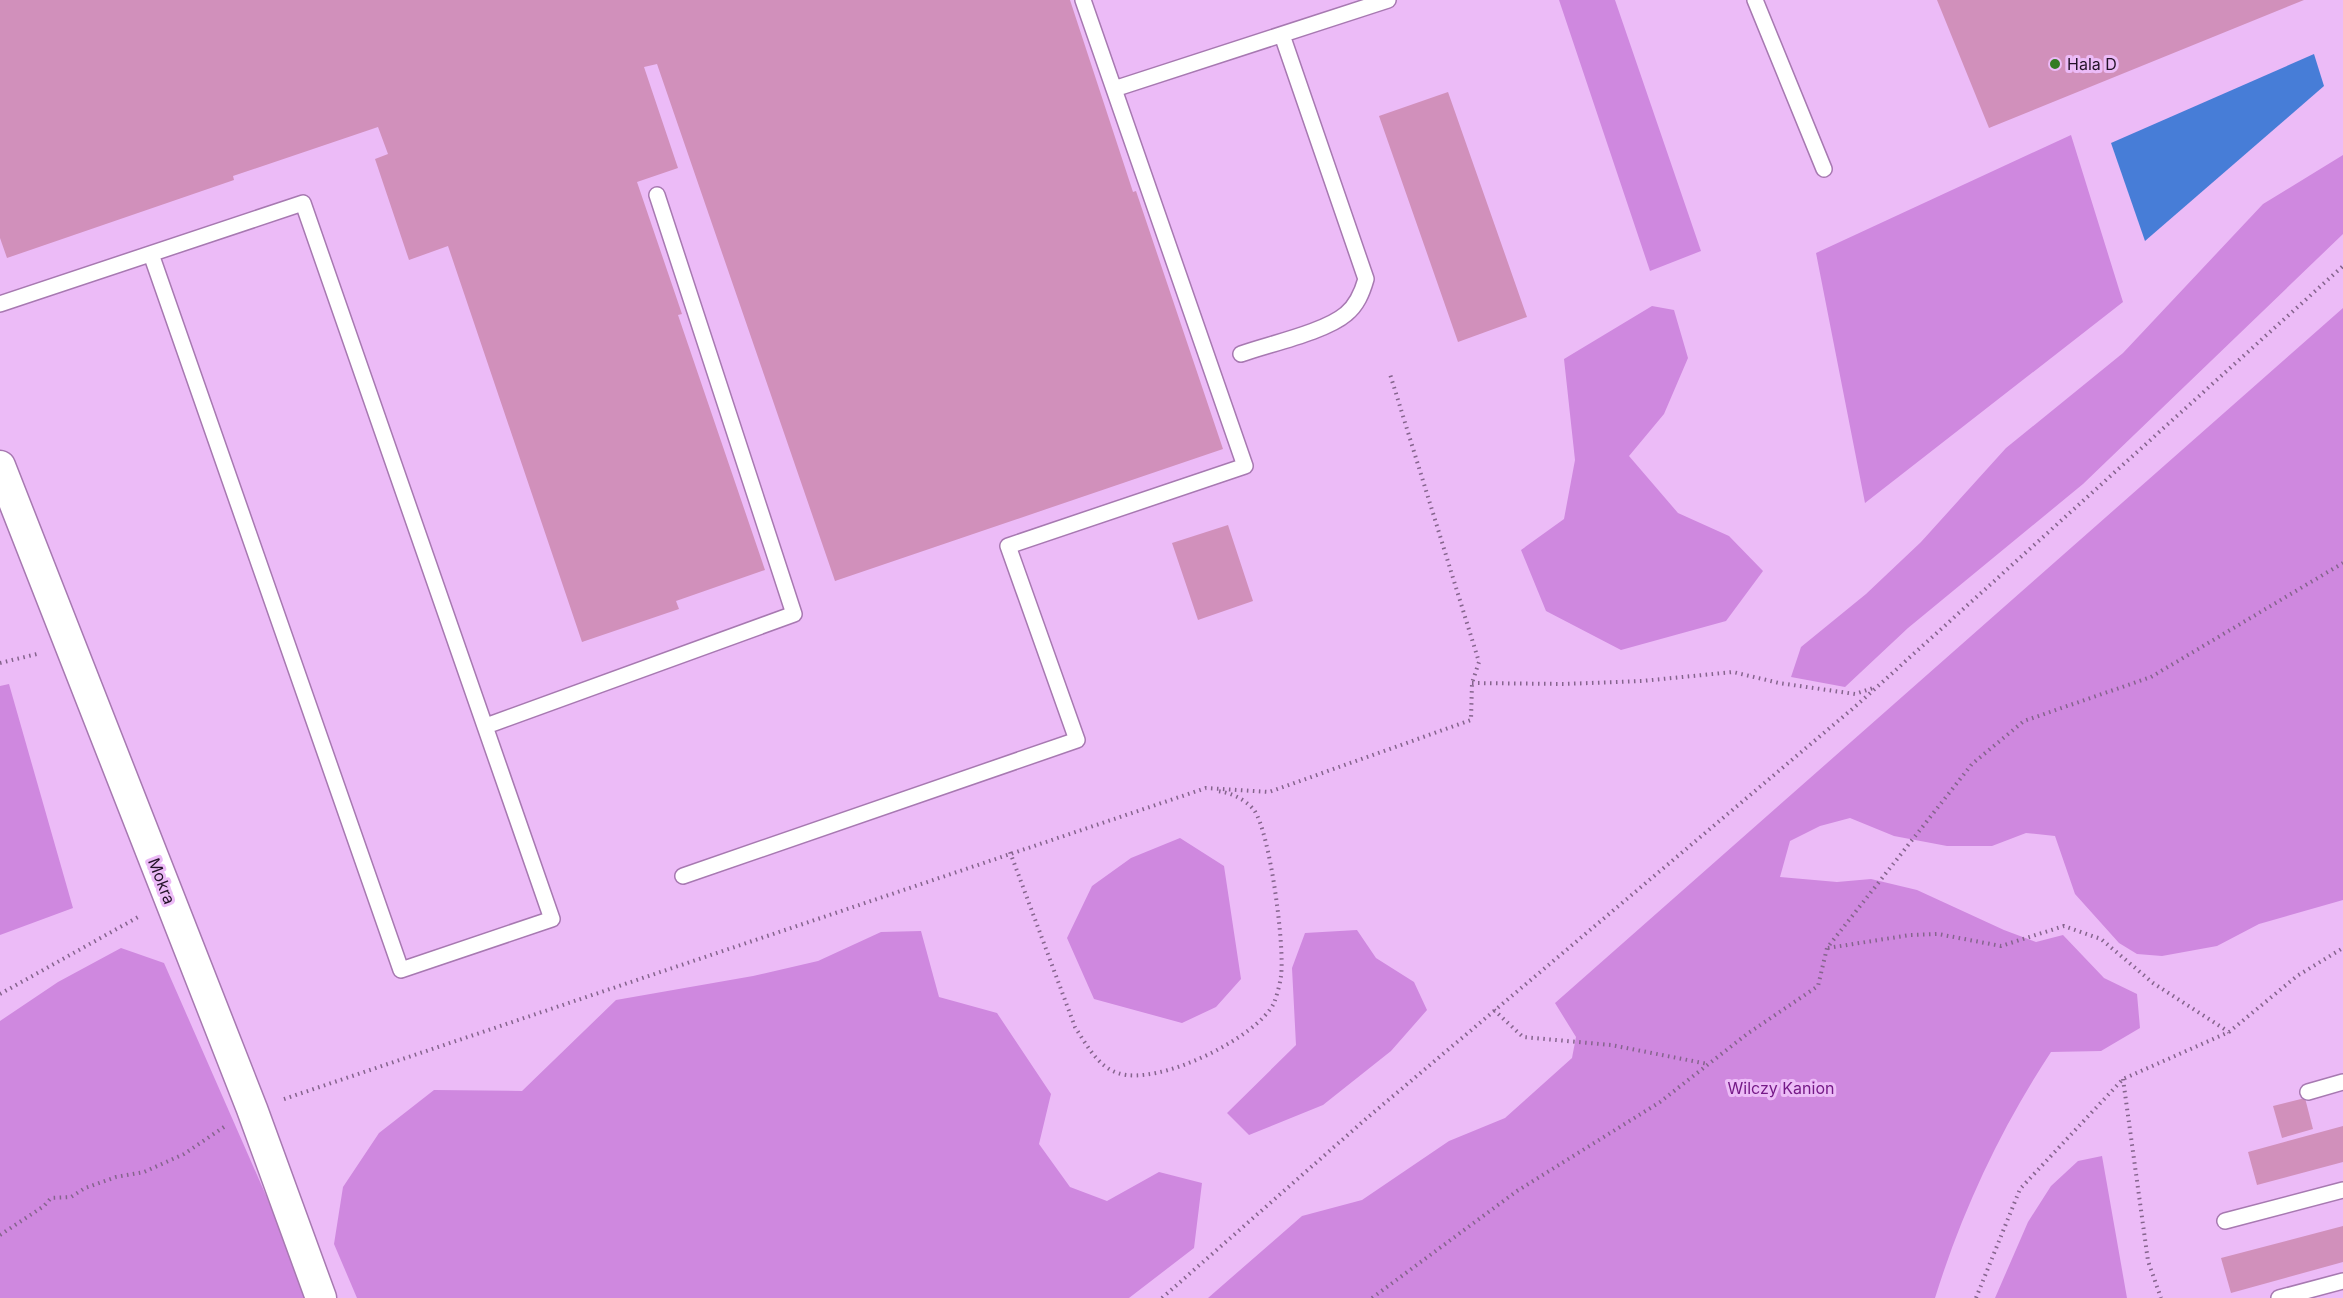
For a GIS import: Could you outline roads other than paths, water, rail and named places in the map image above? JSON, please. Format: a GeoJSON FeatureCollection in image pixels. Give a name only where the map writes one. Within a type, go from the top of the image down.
{"type":"FeatureCollection","features":[{"type":"Feature","properties":{"kind":"street","name":"Mokra"},"geometry":{"type":"LineString","coordinates":[[0,466],[170,901],[241,1117],[321,1298]]}},
{"type":"Feature","properties":{"kind":"lane"},"geometry":{"type":"LineString","coordinates":[[683,876],[1077,740],[1008,546],[1245,466],[1083,0]]}},
{"type":"Feature","properties":{"kind":"lane"},"geometry":{"type":"LineString","coordinates":[[1114,89],[1388,0]]}},
{"type":"Feature","properties":{"kind":"lane"},"geometry":{"type":"LineString","coordinates":[[1755,0],[1824,169]]}},
{"type":"Feature","properties":{"kind":"lane"},"geometry":{"type":"LineString","coordinates":[[1241,354],[1326,325],[1345,315],[1360,298],[1366,279],[1282,34]]}},
{"type":"Feature","properties":{"kind":"lane"},"geometry":{"type":"LineString","coordinates":[[486,726],[794,614],[657,195]]}},
{"type":"Feature","properties":{"kind":"lane"},"geometry":{"type":"LineString","coordinates":[[0,304],[303,203],[552,919],[401,970],[151,254]]}},
{"type":"Feature","properties":{"kind":"lane"},"geometry":{"type":"LineString","coordinates":[[2308,1092],[2343,1082]]}},
{"type":"Feature","properties":{"kind":"lane"},"geometry":{"type":"LineString","coordinates":[[2225,1221],[2343,1190]]}},
{"type":"Feature","properties":{"kind":"lane"},"geometry":{"type":"LineString","coordinates":[[2278,1298],[2343,1281]]}},
{"type":"Feature","properties":{"kind":"water"},"geometry":{"type":"Polygon","coordinates":[[[2314,54],[2324,86],[2145,241],[2111,143],[2314,54]]]}},
{"type":"Feature","properties":{"kind":"place","name":"Hala D"},"geometry":{"type":"Point","coordinates":[2055,64]}},
{"type":"Feature","properties":{"kind":"park label","name":"Wilczy Kanion"},"geometry":{"type":"Point","coordinates":[1781,1088]}}]}
